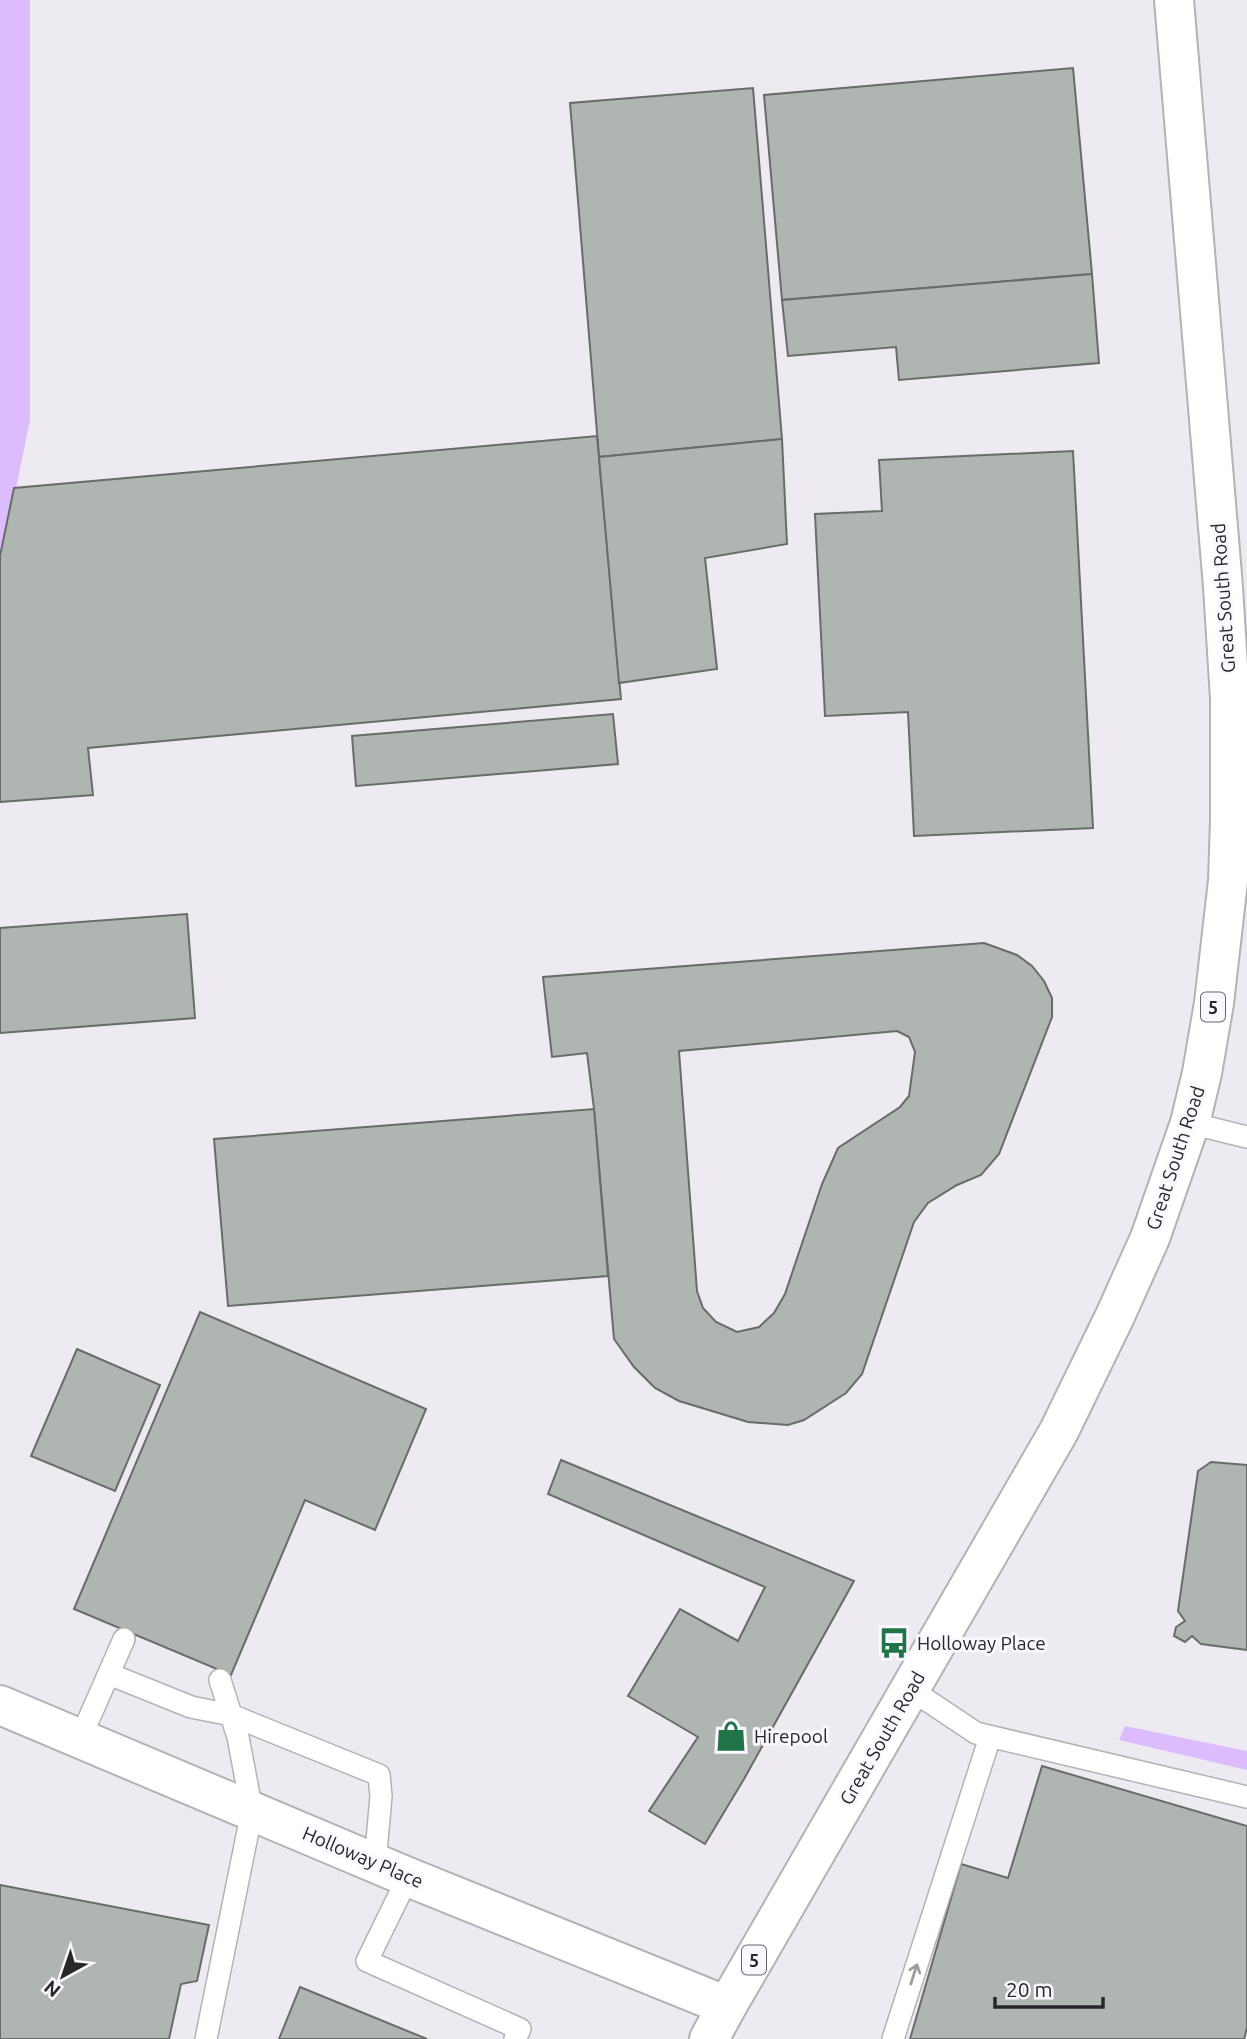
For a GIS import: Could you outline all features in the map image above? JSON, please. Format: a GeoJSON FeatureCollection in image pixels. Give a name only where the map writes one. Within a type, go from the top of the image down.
{"type":"FeatureCollection","features":[{"type":"Feature","properties":{"kind":"main road","name":"Great South Road"},"geometry":{"type":"LineString","coordinates":[[709,2039],[1070,1408],[1150,1238],[1190,1123],[1202,1073],[1214,1003],[1228,881],[1230,699],[1174,0]]}},
{"type":"Feature","properties":{"kind":"main road","name":"Holloway Place"},"geometry":{"type":"LineString","coordinates":[[0,1705],[391,1870],[726,2006]]}},
{"type":"Feature","properties":{"kind":"lane"},"geometry":{"type":"LineString","coordinates":[[1190,1123],[1247,1137]]}},
{"type":"Feature","properties":{"kind":"lane"},"geometry":{"type":"LineString","coordinates":[[80,1739],[124,1639]]}},
{"type":"Feature","properties":{"kind":"lane"},"geometry":{"type":"LineString","coordinates":[[109,1674],[191,1707],[231,1715],[379,1775],[391,1870],[367,1961],[520,2029],[515,2039]]}},
{"type":"Feature","properties":{"kind":"lane"},"geometry":{"type":"LineString","coordinates":[[206,2039],[252,1811],[238,1737],[219,1680]]}},
{"type":"Feature","properties":{"kind":"lane"},"geometry":{"type":"LineString","coordinates":[[910,1689],[975,1733],[1247,1797]]}},
{"type":"Feature","properties":{"kind":"lane"},"geometry":{"type":"LineString","coordinates":[[894,2039],[990,1737]]}},
{"type":"Feature","properties":{"kind":"shaded area"},"geometry":{"type":"Polygon","coordinates":[[[0,0],[30,0],[30,420],[0,566],[0,0]]]}},
{"type":"Feature","properties":{"kind":"shaded area"},"geometry":{"type":"Polygon","coordinates":[[[1125,1726],[1247,1751],[1247,1770],[1119,1740],[1125,1726]]]}},
{"type":"Feature","properties":{"kind":"building"},"geometry":{"type":"Polygon","coordinates":[[[1073,68],[1092,274],[782,300],[764,95],[1073,68]]]}},
{"type":"Feature","properties":{"kind":"building"},"geometry":{"type":"Polygon","coordinates":[[[753,88],[782,439],[599,457],[570,103],[753,88]]]}},
{"type":"Feature","properties":{"kind":"building"},"geometry":{"type":"Polygon","coordinates":[[[1092,274],[1099,363],[899,380],[896,347],[788,356],[782,300],[1092,274]]]}},
{"type":"Feature","properties":{"kind":"building"},"geometry":{"type":"Polygon","coordinates":[[[597,436],[621,699],[88,748],[93,795],[0,802],[0,556],[14,488],[597,436]]]}},
{"type":"Feature","properties":{"kind":"building"},"geometry":{"type":"Polygon","coordinates":[[[782,439],[787,544],[705,558],[717,669],[619,683],[599,457],[782,439]]]}},
{"type":"Feature","properties":{"kind":"building"},"geometry":{"type":"Polygon","coordinates":[[[1073,451],[1093,828],[914,836],[908,712],[825,716],[815,514],[882,511],[879,460],[1073,451]]]}},
{"type":"Feature","properties":{"kind":"building"},"geometry":{"type":"Polygon","coordinates":[[[613,714],[618,764],[356,786],[352,736],[613,714]]]}},
{"type":"Feature","properties":{"kind":"building"},"geometry":{"type":"Polygon","coordinates":[[[187,914],[195,1018],[0,1033],[0,928],[187,914]]]}},
{"type":"Feature","properties":{"kind":"building"},"geometry":{"type":"Polygon","coordinates":[[[984,943],[1017,955],[1032,966],[1044,981],[1052,998],[1052,1017],[999,1154],[981,1175],[957,1185],[928,1203],[914,1222],[862,1374],[846,1393],[804,1420],[788,1425],[748,1422],[679,1401],[655,1388],[634,1367],[614,1339],[587,1053],[552,1057],[543,977],[984,943]],[[897,1031],[679,1051],[697,1291],[703,1308],[716,1322],[737,1332],[759,1327],[774,1313],[785,1294],[822,1184],[838,1148],[900,1107],[909,1096],[915,1052],[909,1037],[897,1031]]]}},
{"type":"Feature","properties":{"kind":"building"},"geometry":{"type":"Polygon","coordinates":[[[594,1109],[608,1276],[228,1306],[214,1139],[594,1109]]]}},
{"type":"Feature","properties":{"kind":"building"},"geometry":{"type":"Polygon","coordinates":[[[200,1312],[426,1409],[375,1530],[305,1500],[231,1675],[74,1609],[200,1312]]]}},
{"type":"Feature","properties":{"kind":"building"},"geometry":{"type":"Polygon","coordinates":[[[77,1349],[160,1385],[115,1491],[31,1456],[77,1349]]]}},
{"type":"Feature","properties":{"kind":"building"},"geometry":{"type":"Polygon","coordinates":[[[561,1460],[854,1581],[705,1844],[649,1811],[698,1737],[628,1696],[680,1609],[738,1641],[765,1587],[548,1494],[561,1460]]]}},
{"type":"Feature","properties":{"kind":"building"},"geometry":{"type":"Polygon","coordinates":[[[1211,1462],[1247,1465],[1247,1650],[1201,1644],[1192,1636],[1185,1642],[1174,1636],[1176,1627],[1185,1621],[1178,1611],[1198,1471],[1211,1462]]]}},
{"type":"Feature","properties":{"kind":"building"},"geometry":{"type":"Polygon","coordinates":[[[1042,1766],[1247,1826],[1247,2028],[1244,2039],[910,2039],[961,1864],[1008,1878],[1042,1766]]]}},
{"type":"Feature","properties":{"kind":"building"},"geometry":{"type":"Polygon","coordinates":[[[0,1885],[209,1925],[197,1981],[181,1984],[169,2039],[0,2039],[0,1885]]]}},
{"type":"Feature","properties":{"kind":"building"},"geometry":{"type":"Polygon","coordinates":[[[300,1987],[427,2039],[279,2039],[300,1987]]]}},
{"type":"Feature","properties":{"kind":"place","name":"Holloway Place"},"geometry":{"type":"Point","coordinates":[894,1643]}},
{"type":"Feature","properties":{"kind":"place","name":"Hirepool"},"geometry":{"type":"Point","coordinates":[731,1736]}}]}
